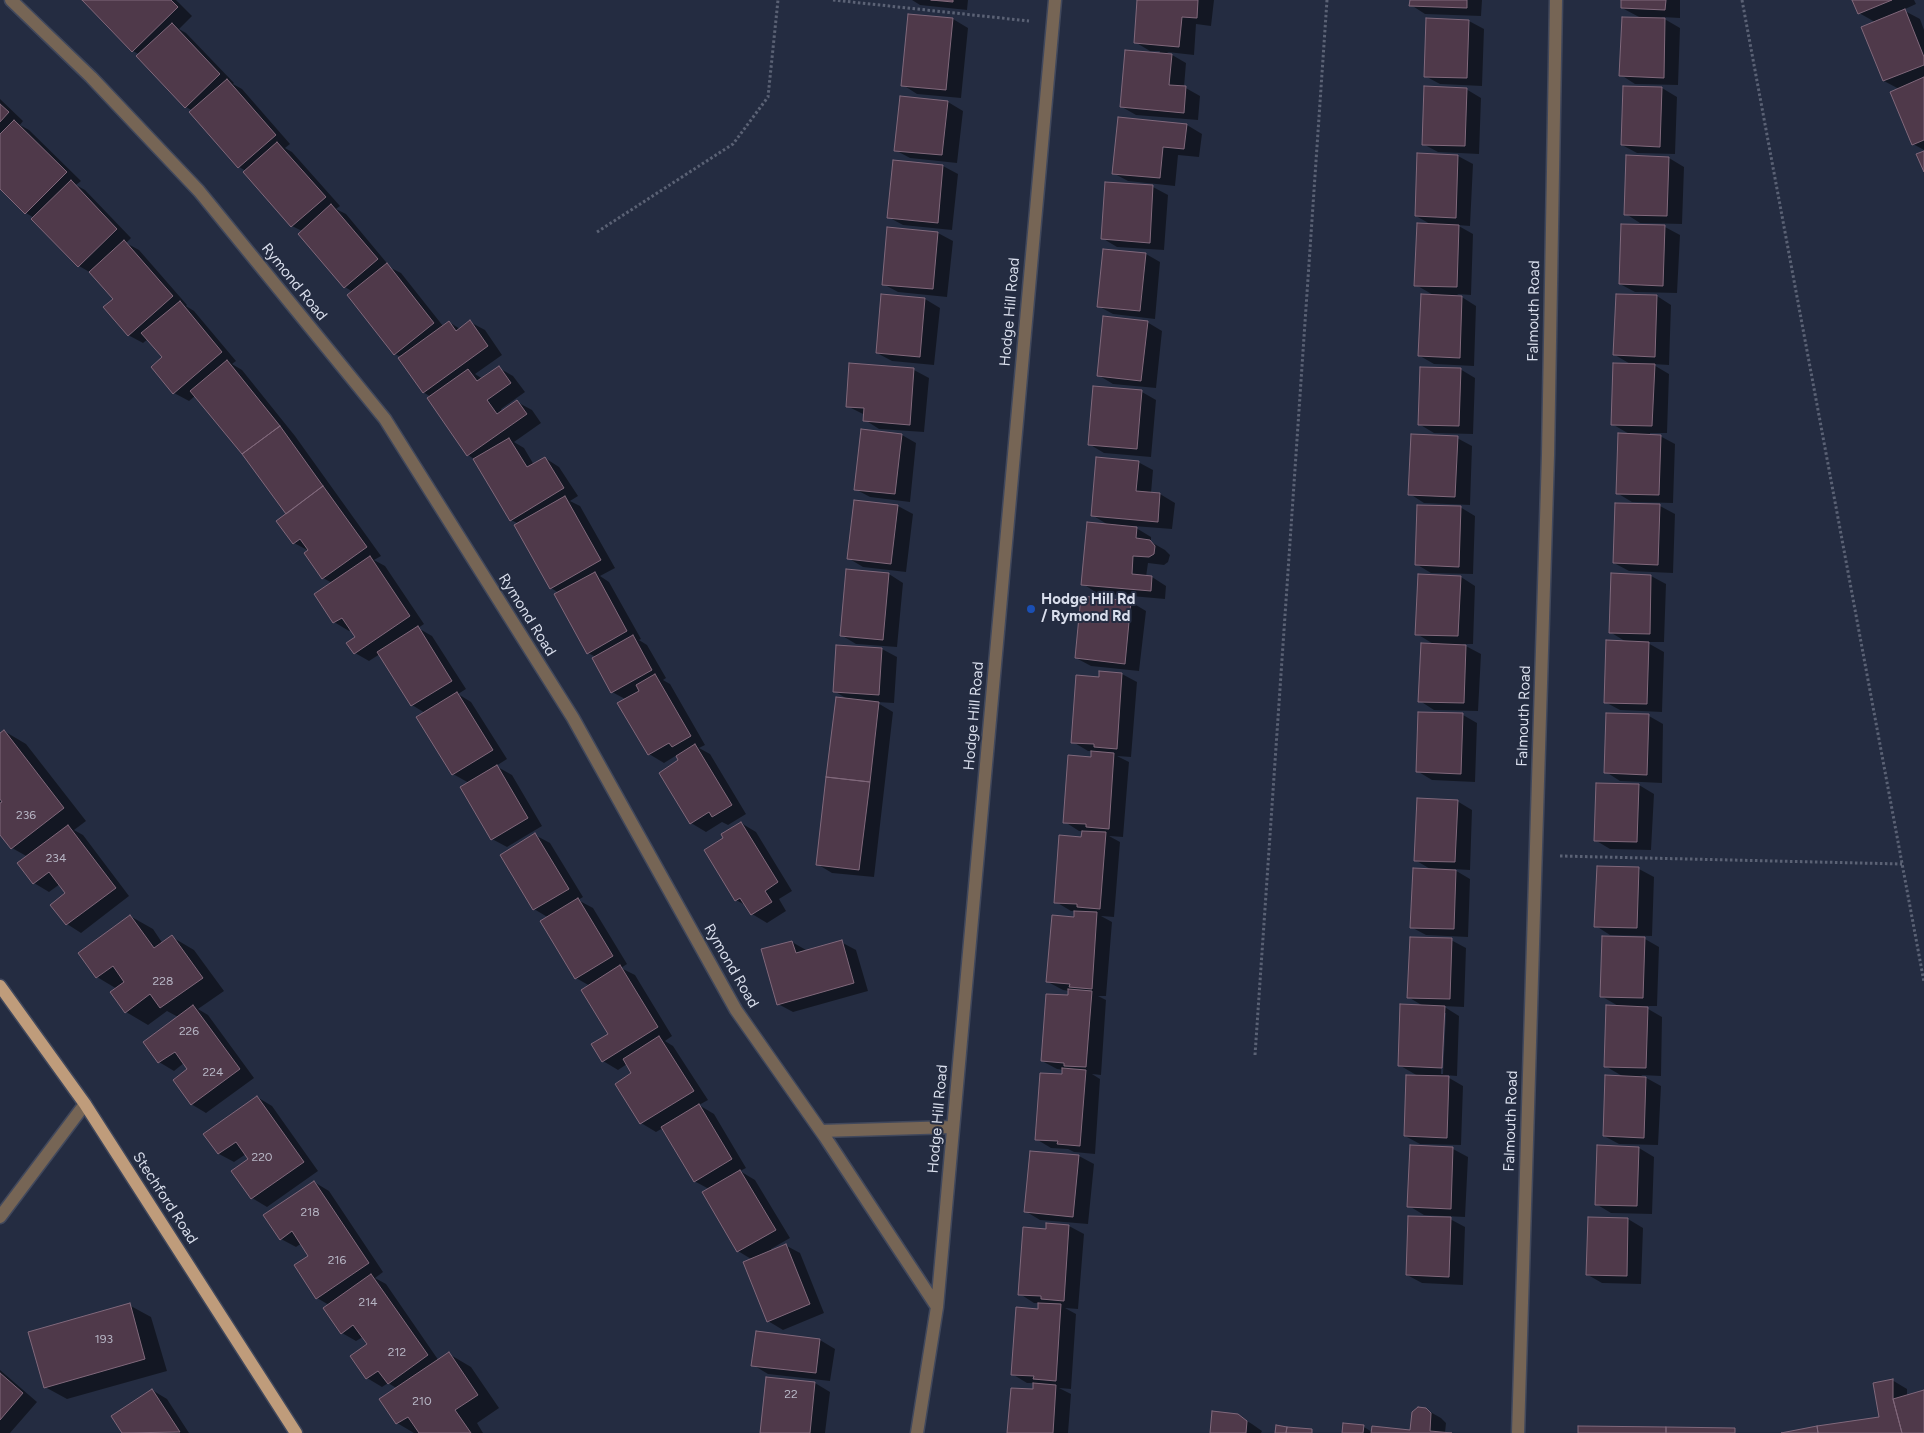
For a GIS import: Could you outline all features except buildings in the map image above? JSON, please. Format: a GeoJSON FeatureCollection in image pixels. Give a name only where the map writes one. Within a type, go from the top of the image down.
{"type":"FeatureCollection","features":[{"type":"Feature","properties":{"kind":"main road","name":"Stechford Road"},"geometry":{"type":"LineString","coordinates":[[0,986],[85,1104],[296,1433]]}},
{"type":"Feature","properties":{"kind":"street","name":"Rymond Road"},"geometry":{"type":"LineString","coordinates":[[11,0],[91,77],[199,191],[385,419],[573,718],[736,1010],[821,1131],[937,1307]]}},
{"type":"Feature","properties":{"kind":"street","name":"Hodge Hill Road"},"geometry":{"type":"LineString","coordinates":[[917,1433],[937,1307],[1055,0]]}},
{"type":"Feature","properties":{"kind":"street","name":"Falmouth Road"},"geometry":{"type":"LineString","coordinates":[[1518,1433],[1548,455],[1556,0]]}},
{"type":"Feature","properties":{"kind":"street"},"geometry":{"type":"LineString","coordinates":[[0,1217],[85,1104]]}},
{"type":"Feature","properties":{"kind":"street"},"geometry":{"type":"LineString","coordinates":[[821,1131],[953,1127]]}},
{"type":"Feature","properties":{"kind":"path"},"geometry":{"type":"LineString","coordinates":[[597,232],[733,144],[768,96],[778,0]]}},
{"type":"Feature","properties":{"kind":"path"},"geometry":{"type":"LineString","coordinates":[[833,0],[1052,24]]}},
{"type":"Feature","properties":{"kind":"path"},"geometry":{"type":"LineString","coordinates":[[1255,1055],[1327,0]]}},
{"type":"Feature","properties":{"kind":"path"},"geometry":{"type":"LineString","coordinates":[[1742,0],[1924,982]]}},
{"type":"Feature","properties":{"kind":"path"},"geometry":{"type":"LineString","coordinates":[[1536,856],[1902,864]]}},
{"type":"Feature","properties":{"kind":"place","name":"Hodge Hill Rd / Rymond Rd"},"geometry":{"type":"Point","coordinates":[1031,609]}}]}
